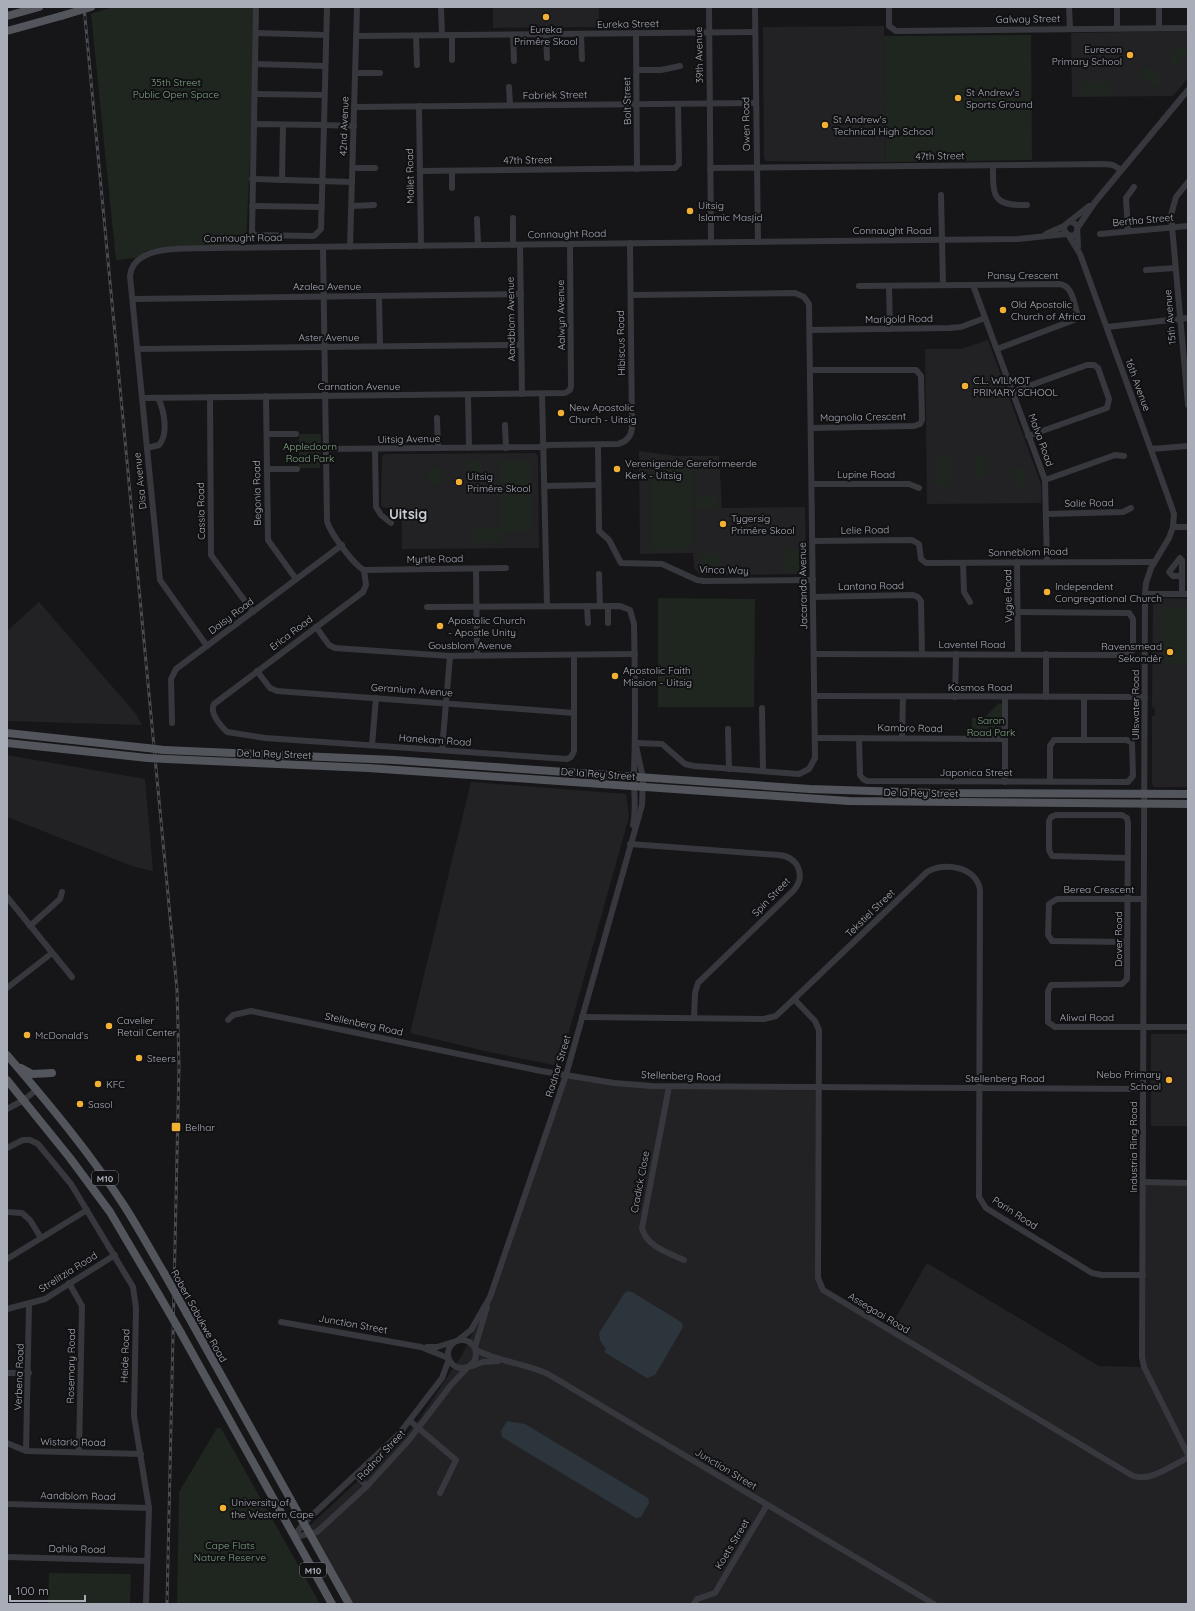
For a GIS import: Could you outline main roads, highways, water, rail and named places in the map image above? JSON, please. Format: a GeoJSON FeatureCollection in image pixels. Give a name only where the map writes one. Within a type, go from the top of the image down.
{"type":"FeatureCollection","features":[{"type":"Feature","properties":{"kind":"main road"},"geometry":{"type":"LineString","coordinates":[[7,16],[39,7]]}},
{"type":"Feature","properties":{"kind":"main road"},"geometry":{"type":"LineString","coordinates":[[7,31],[91,7]]}},
{"type":"Feature","properties":{"kind":"main road","name":"De la Rey Street"},"geometry":{"type":"LineString","coordinates":[[7,734],[164,750],[370,758],[848,791],[1188,794]]}},
{"type":"Feature","properties":{"kind":"main road","name":"De la Rey Street"},"geometry":{"type":"LineString","coordinates":[[7,743],[148,758],[361,767],[808,799],[884,802],[1188,804]]}},
{"type":"Feature","properties":{"kind":"main road"},"geometry":{"type":"LineString","coordinates":[[10,1058],[32,1074],[52,1073]]}},
{"type":"Feature","properties":{"kind":"main road","name":"Robert Sobukwe Road"},"geometry":{"type":"LineString","coordinates":[[10,1058],[104,1176],[132,1219],[164,1273],[349,1604]]}},
{"type":"Feature","properties":{"kind":"main road","name":"M10"},"geometry":{"type":"LineString","coordinates":[[7,1080],[110,1212],[159,1294],[332,1604]]}},
{"type":"Feature","properties":{"kind":"railway"},"geometry":{"type":"LineString","coordinates":[[84,7],[177,990],[179,1066],[167,1604]]}},
{"type":"Feature","properties":{"kind":"place","name":"Eureka Primêre Skool"},"geometry":{"type":"Point","coordinates":[546,17]}},
{"type":"Feature","properties":{"kind":"place","name":"Eurecon Primary School"},"geometry":{"type":"Point","coordinates":[1130,55]}},
{"type":"Feature","properties":{"kind":"place","name":"St Andrew's Sports Ground"},"geometry":{"type":"Point","coordinates":[958,98]}},
{"type":"Feature","properties":{"kind":"place","name":"St Andrew's Technical High School"},"geometry":{"type":"Point","coordinates":[825,125]}},
{"type":"Feature","properties":{"kind":"place","name":"Uitsig Islamic Masjid"},"geometry":{"type":"Point","coordinates":[690,211]}},
{"type":"Feature","properties":{"kind":"place","name":"Old Apostolic Church of Africa"},"geometry":{"type":"Point","coordinates":[1003,310]}},
{"type":"Feature","properties":{"kind":"place","name":"C.L. WILMOT PRIMARY SCHOOL"},"geometry":{"type":"Point","coordinates":[965,386]}},
{"type":"Feature","properties":{"kind":"place","name":"New Apostolic Church - Uitsig"},"geometry":{"type":"Point","coordinates":[561,413]}},
{"type":"Feature","properties":{"kind":"place","name":"Verenigende Gereformeerde Kerk - Uitsig"},"geometry":{"type":"Point","coordinates":[617,469]}},
{"type":"Feature","properties":{"kind":"place","name":"Uitsig Primêre Skool"},"geometry":{"type":"Point","coordinates":[459,482]}},
{"type":"Feature","properties":{"kind":"place","name":"Tygersig Primêre Skool"},"geometry":{"type":"Point","coordinates":[723,524]}},
{"type":"Feature","properties":{"kind":"place","name":"Independent Congregational Church"},"geometry":{"type":"Point","coordinates":[1047,592]}},
{"type":"Feature","properties":{"kind":"place","name":"Apostolic Church - Apostle Unity"},"geometry":{"type":"Point","coordinates":[440,626]}},
{"type":"Feature","properties":{"kind":"place","name":"Ravensmead Sekondêr"},"geometry":{"type":"Point","coordinates":[1170,652]}},
{"type":"Feature","properties":{"kind":"place","name":"Apostolic Faith Mission - Uitsig"},"geometry":{"type":"Point","coordinates":[615,676]}},
{"type":"Feature","properties":{"kind":"place","name":"Cavelier Retail Center"},"geometry":{"type":"Point","coordinates":[109,1026]}},
{"type":"Feature","properties":{"kind":"place","name":"McDonald's"},"geometry":{"type":"Point","coordinates":[27,1035]}},
{"type":"Feature","properties":{"kind":"place","name":"Steers"},"geometry":{"type":"Point","coordinates":[139,1058]}},
{"type":"Feature","properties":{"kind":"place","name":"Nebo Primary School"},"geometry":{"type":"Point","coordinates":[1169,1080]}},
{"type":"Feature","properties":{"kind":"place","name":"KFC"},"geometry":{"type":"Point","coordinates":[98,1084]}},
{"type":"Feature","properties":{"kind":"place","name":"Sasol"},"geometry":{"type":"Point","coordinates":[80,1104]}},
{"type":"Feature","properties":{"kind":"place","name":"Belhar"},"geometry":{"type":"Point","coordinates":[176,1127]}},
{"type":"Feature","properties":{"kind":"place","name":"University of the Western Cape"},"geometry":{"type":"Point","coordinates":[223,1508]}},
{"type":"Feature","properties":{"kind":"district","name":"Uitsig"},"geometry":{"type":"Point","coordinates":[408,514]}},
{"type":"Feature","properties":{"kind":"park label","name":"35th Street Public Open Space"},"geometry":{"type":"Point","coordinates":[176,88]}},
{"type":"Feature","properties":{"kind":"park label","name":"Appledoorn Road Park"},"geometry":{"type":"Point","coordinates":[310,452]}},
{"type":"Feature","properties":{"kind":"park label","name":"Saron Road Park"},"geometry":{"type":"Point","coordinates":[991,726]}},
{"type":"Feature","properties":{"kind":"park label","name":"Cape Flats Nature Reserve"},"geometry":{"type":"Point","coordinates":[230,1550]}}]}
